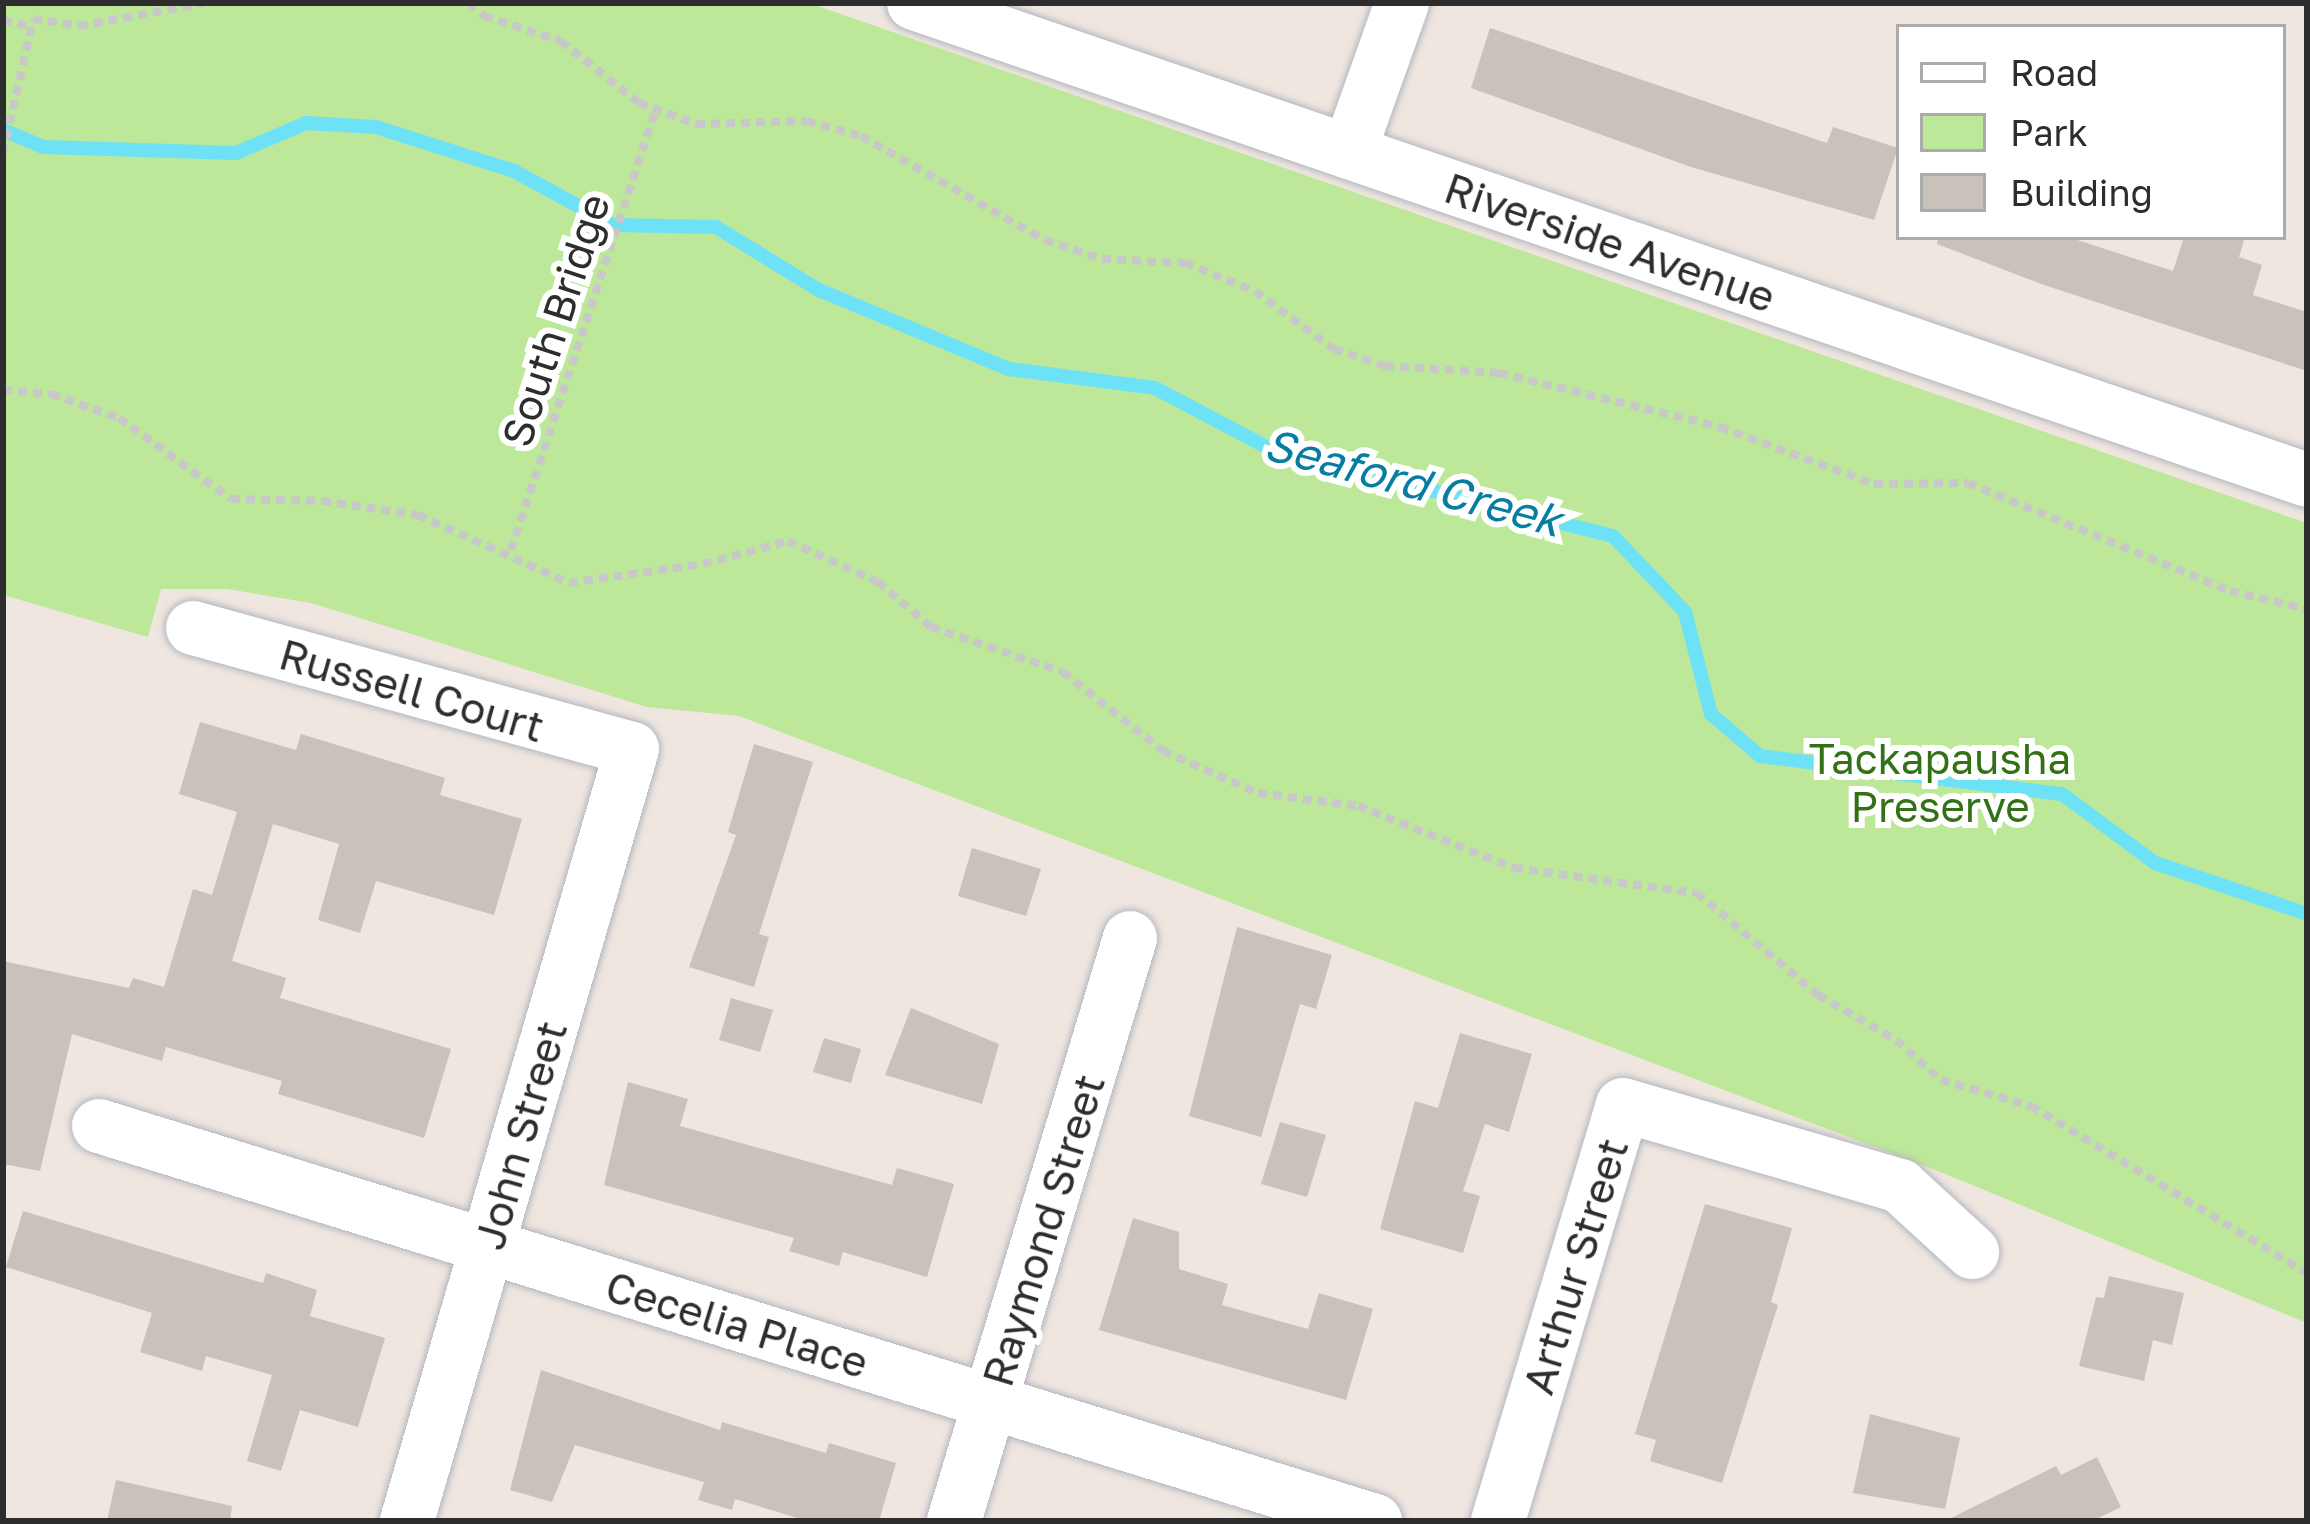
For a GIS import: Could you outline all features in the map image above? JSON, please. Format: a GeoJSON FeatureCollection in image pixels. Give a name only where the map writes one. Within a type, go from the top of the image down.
{"type":"FeatureCollection","features":[{"type":"Feature","properties":{"kind":"street","name":"Riverside Avenue"},"geometry":{"type":"LineString","coordinates":[[914,3],[2307,480]]}},
{"type":"Feature","properties":{"kind":"street"},"geometry":{"type":"LineString","coordinates":[[1349,152],[1402,3]]}},
{"type":"Feature","properties":{"kind":"street","name":"Russell Court"},"geometry":{"type":"LineString","coordinates":[[194,628],[632,749]]}},
{"type":"Feature","properties":{"kind":"street","name":"John Street"},"geometry":{"type":"LineString","coordinates":[[407,1521],[632,749]]}},
{"type":"Feature","properties":{"kind":"street","name":"Raymond Street"},"geometry":{"type":"LineString","coordinates":[[954,1521],[1130,938]]}},
{"type":"Feature","properties":{"kind":"street","name":"Arthur Street"},"geometry":{"type":"LineString","coordinates":[[1498,1521],[1623,1105],[1900,1186],[1972,1252]]}},
{"type":"Feature","properties":{"kind":"street","name":"Cecelia Place"},"geometry":{"type":"LineString","coordinates":[[99,1126],[1375,1521]]}},
{"type":"Feature","properties":{"kind":"path"},"geometry":{"type":"LineString","coordinates":[[3,153],[33,19],[79,26],[204,3]]}},
{"type":"Feature","properties":{"kind":"path"},"geometry":{"type":"LineString","coordinates":[[469,3],[484,16],[561,41],[655,114],[696,124],[807,121],[861,136],[1045,240],[1122,262],[1185,263],[1256,291],[1334,349],[1385,366],[1499,373],[1720,427],[1874,484],[1968,484],[2230,591],[2307,609]]}},
{"type":"Feature","properties":{"kind":"path"},"geometry":{"type":"LineString","coordinates":[[3,20],[32,27]]}},
{"type":"Feature","properties":{"kind":"path","name":"South Bridge"},"geometry":{"type":"LineString","coordinates":[[512,546],[655,114]]}},
{"type":"Feature","properties":{"kind":"path"},"geometry":{"type":"LineString","coordinates":[[3,390],[51,394],[119,418],[231,499],[322,501],[418,515],[512,546],[569,583],[703,564],[788,542],[878,582],[931,627],[1063,672],[1163,751],[1258,793],[1358,806],[1514,868],[1697,893],[1818,994],[1896,1040],[1941,1080],[2031,1106],[2307,1273]]}},
{"type":"Feature","properties":{"kind":"green space","name":"Tackapausha Preserve"},"geometry":{"type":"Polygon","coordinates":[[[3,3],[809,3],[2307,523],[2307,1323],[1943,1173],[739,716],[647,707],[311,603],[227,589],[161,589],[148,637],[3,595],[3,3]]]}},
{"type":"Feature","properties":{"kind":"building"},"geometry":{"type":"Polygon","coordinates":[[[1490,28],[1827,143],[1833,127],[1896,147],[1896,154],[1874,220],[1691,167],[1471,88],[1490,28]]]}},
{"type":"Feature","properties":{"kind":"building"},"geometry":{"type":"Polygon","coordinates":[[[1938,240],[2077,240],[2173,271],[2183,240],[2244,240],[2239,257],[2262,265],[2253,295],[2307,312],[2307,371],[2044,285],[1937,244],[1938,240]]]}},
{"type":"Feature","properties":{"kind":"building"},"geometry":{"type":"Polygon","coordinates":[[[200,722],[296,750],[301,734],[445,778],[440,795],[522,819],[494,915],[376,881],[360,933],[318,920],[339,844],[273,824],[232,961],[286,978],[280,998],[451,1049],[424,1138],[278,1094],[282,1081],[166,1047],[162,1061],[72,1034],[40,1171],[3,1164],[3,961],[129,988],[133,978],[164,987],[193,889],[212,895],[237,812],[179,794],[200,722]]]}},
{"type":"Feature","properties":{"kind":"building"},"geometry":{"type":"Polygon","coordinates":[[[754,744],[813,762],[759,934],[769,937],[754,987],[689,967],[736,835],[728,832],[754,744]]]}},
{"type":"Feature","properties":{"kind":"building"},"geometry":{"type":"Polygon","coordinates":[[[972,848],[1041,869],[1026,916],[958,896],[972,848]]]}},
{"type":"Feature","properties":{"kind":"building"},"geometry":{"type":"Polygon","coordinates":[[[1237,927],[1332,955],[1316,1009],[1300,1004],[1261,1137],[1189,1116],[1237,927]]]}},
{"type":"Feature","properties":{"kind":"building"},"geometry":{"type":"Polygon","coordinates":[[[731,998],[773,1010],[760,1052],[719,1040],[731,998]]]}},
{"type":"Feature","properties":{"kind":"building"},"geometry":{"type":"Polygon","coordinates":[[[911,1008],[999,1044],[982,1104],[885,1075],[911,1008]]]}},
{"type":"Feature","properties":{"kind":"building"},"geometry":{"type":"Polygon","coordinates":[[[1460,1033],[1532,1054],[1509,1132],[1485,1124],[1463,1191],[1480,1196],[1463,1253],[1380,1229],[1415,1101],[1438,1108],[1460,1033]]]}},
{"type":"Feature","properties":{"kind":"building"},"geometry":{"type":"Polygon","coordinates":[[[824,1038],[861,1049],[851,1083],[813,1072],[824,1038]]]}},
{"type":"Feature","properties":{"kind":"building"},"geometry":{"type":"Polygon","coordinates":[[[628,1082],[688,1099],[680,1126],[892,1185],[897,1168],[954,1184],[927,1277],[843,1252],[839,1266],[789,1251],[794,1238],[604,1185],[628,1082]]]}},
{"type":"Feature","properties":{"kind":"building"},"geometry":{"type":"Polygon","coordinates":[[[1280,1122],[1326,1135],[1307,1197],[1261,1184],[1280,1122]]]}},
{"type":"Feature","properties":{"kind":"building"},"geometry":{"type":"Polygon","coordinates":[[[1705,1204],[1792,1228],[1771,1302],[1778,1305],[1722,1483],[1650,1461],[1656,1440],[1635,1434],[1705,1204]]]}},
{"type":"Feature","properties":{"kind":"building"},"geometry":{"type":"Polygon","coordinates":[[[23,1211],[263,1283],[266,1273],[317,1290],[310,1316],[385,1338],[358,1427],[300,1410],[281,1471],[247,1461],[272,1375],[206,1356],[202,1371],[140,1352],[152,1313],[6,1267],[23,1211]]]}},
{"type":"Feature","properties":{"kind":"building"},"geometry":{"type":"Polygon","coordinates":[[[1133,1218],[1179,1232],[1179,1269],[1228,1284],[1222,1305],[1308,1329],[1319,1293],[1373,1309],[1346,1400],[1099,1330],[1133,1218]]]}},
{"type":"Feature","properties":{"kind":"building"},"geometry":{"type":"Polygon","coordinates":[[[2109,1276],[2184,1293],[2172,1345],[2153,1340],[2144,1381],[2079,1366],[2096,1297],[2104,1298],[2109,1276]]]}},
{"type":"Feature","properties":{"kind":"building"},"geometry":{"type":"Polygon","coordinates":[[[541,1370],[720,1430],[722,1422],[826,1453],[829,1443],[896,1463],[879,1521],[807,1521],[735,1499],[732,1510],[698,1500],[704,1482],[575,1445],[552,1502],[510,1490],[541,1370]]]}},
{"type":"Feature","properties":{"kind":"building"},"geometry":{"type":"Polygon","coordinates":[[[1870,1414],[1960,1438],[1945,1509],[1853,1493],[1870,1414]]]}},
{"type":"Feature","properties":{"kind":"building"},"geometry":{"type":"Polygon","coordinates":[[[2097,1457],[2121,1507],[2092,1521],[1945,1521],[2056,1466],[2061,1475],[2097,1457]]]}},
{"type":"Feature","properties":{"kind":"building"},"geometry":{"type":"Polygon","coordinates":[[[116,1480],[232,1506],[230,1521],[107,1521],[116,1480]]]}},
{"type":"Feature","properties":{"kind":"waterway","name":"Seaford Creek"},"geometry":{"type":"LineString","coordinates":[[3,130],[43,147],[236,153],[306,123],[376,127],[514,171],[613,225],[716,227],[819,290],[1009,369],[1155,388],[1274,451],[1613,536],[1685,612],[1711,714],[1760,756],[2062,794],[2155,863],[2307,914]]}}]}
